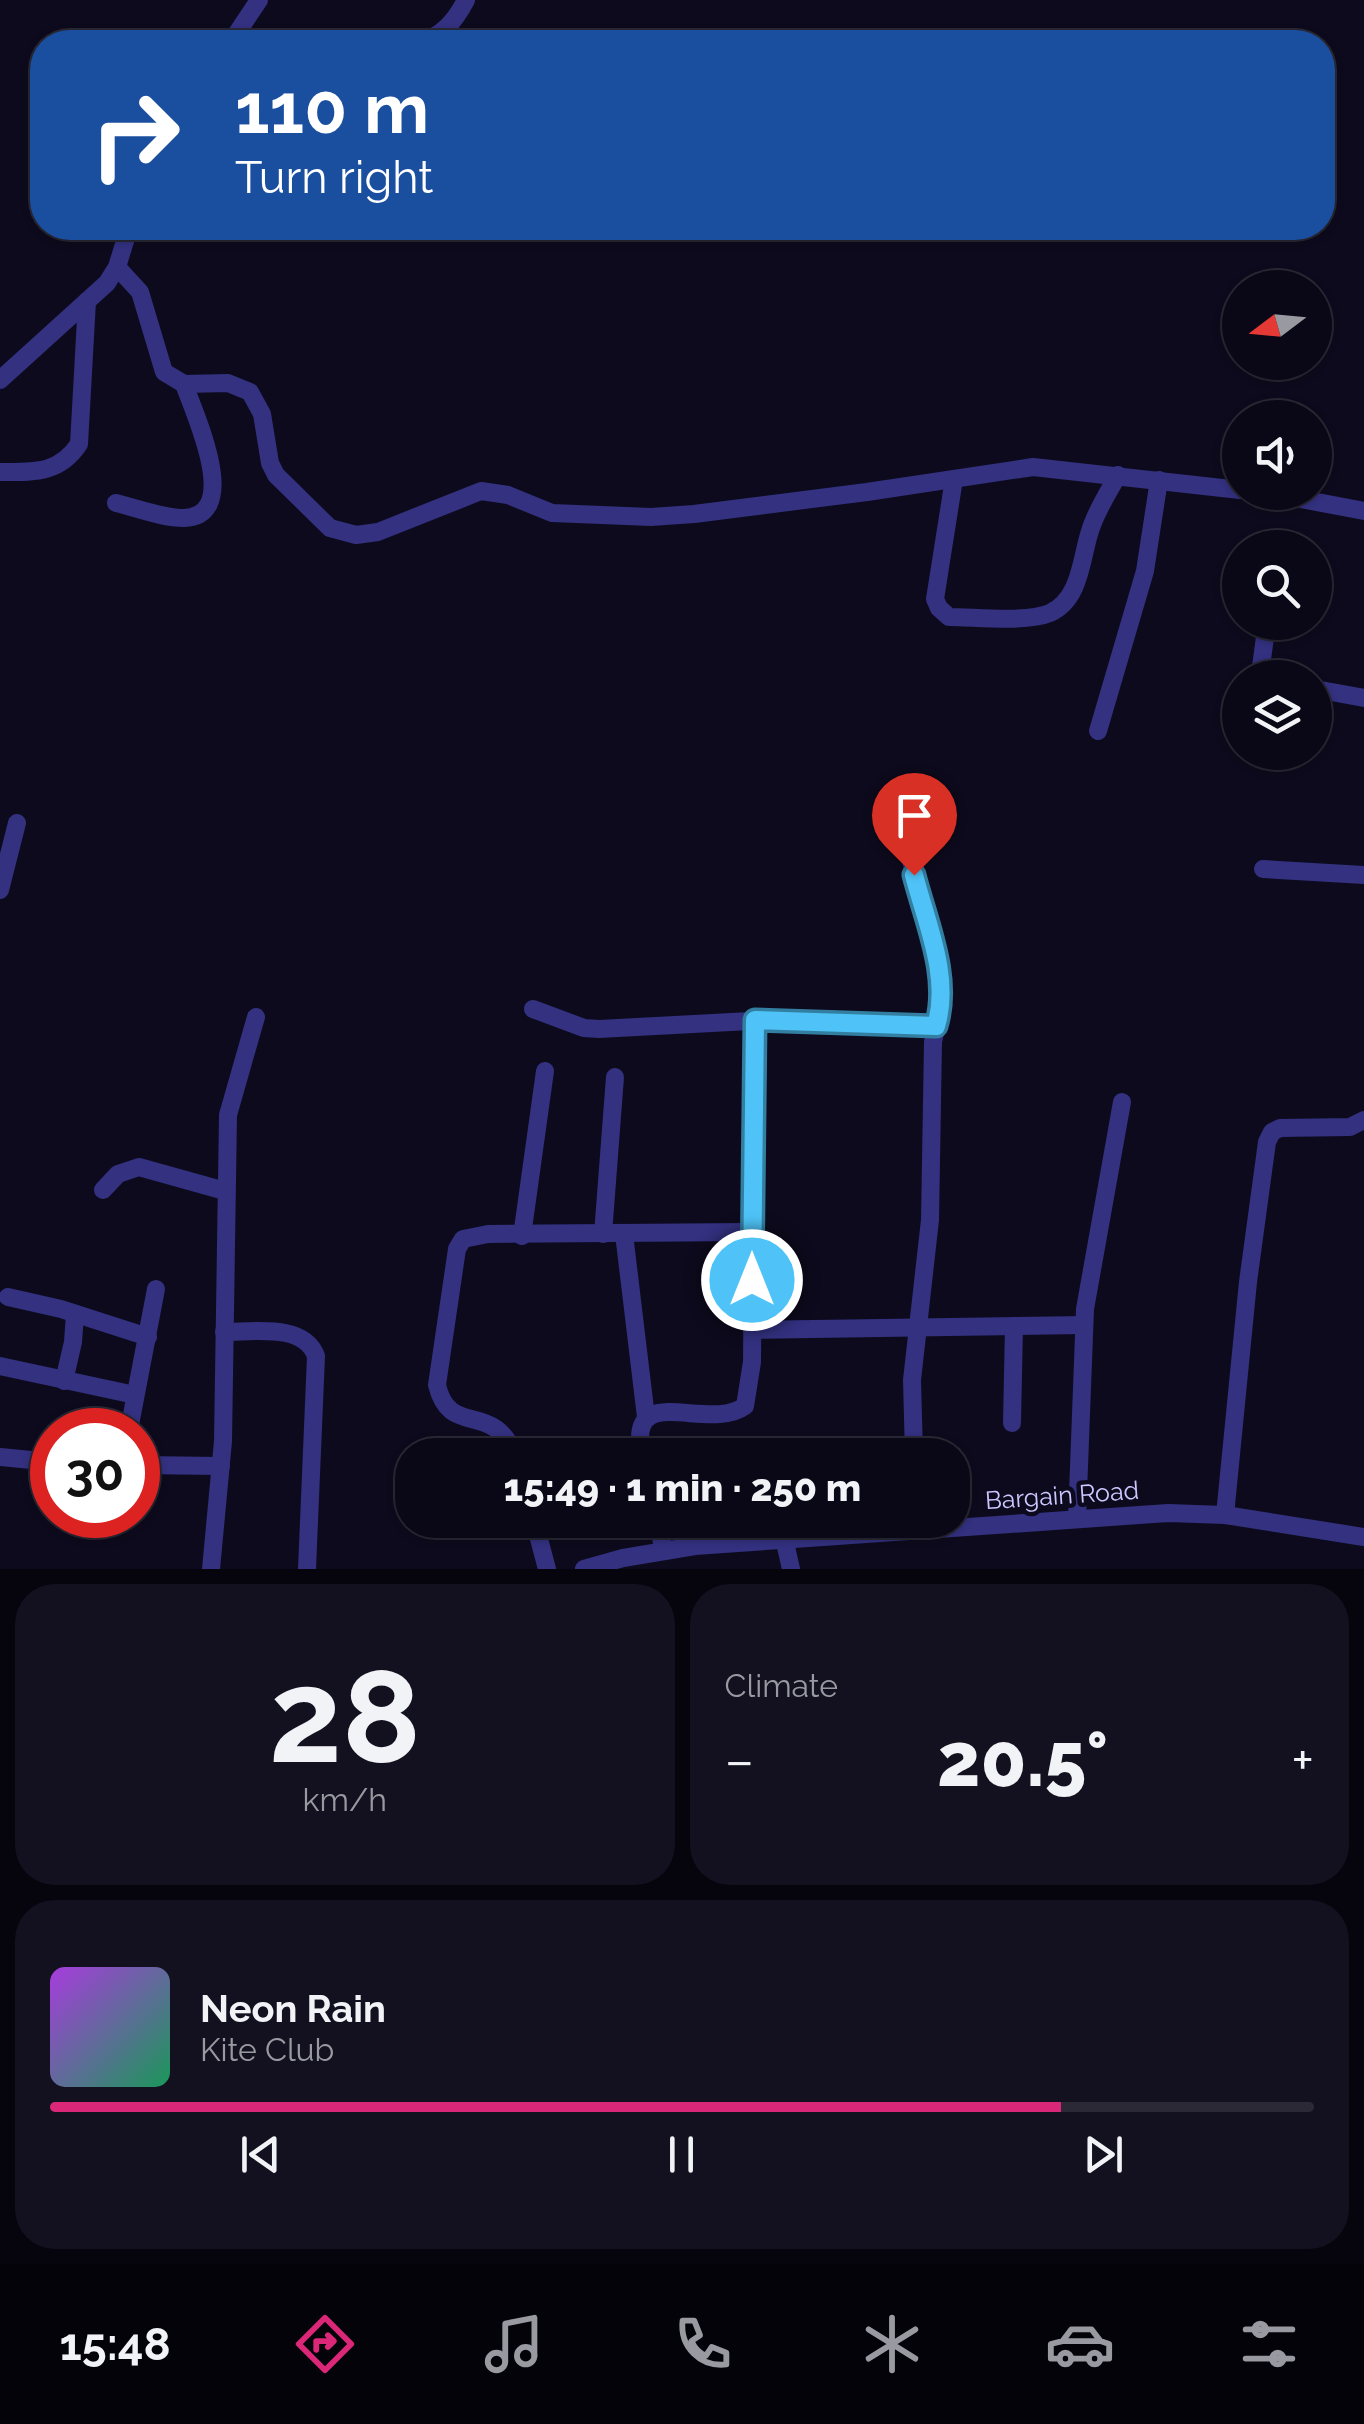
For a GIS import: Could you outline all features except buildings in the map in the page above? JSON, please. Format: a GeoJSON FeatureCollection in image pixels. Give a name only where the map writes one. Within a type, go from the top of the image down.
{"type":"FeatureCollection","features":[{"type":"Feature","properties":{"kind":"street"},"geometry":{"type":"LineString","coordinates":[[239,30],[258,0]]}},
{"type":"Feature","properties":{"kind":"street"},"geometry":{"type":"LineString","coordinates":[[444,30],[466,0]]}},
{"type":"Feature","properties":{"kind":"street"},"geometry":{"type":"LineString","coordinates":[[0,380],[107,282],[117,267],[125,240]]}},
{"type":"Feature","properties":{"kind":"street"},"geometry":{"type":"LineString","coordinates":[[117,267],[140,292],[164,372],[184,384],[228,383],[250,392],[262,414],[270,464],[276,475],[330,528],[356,535],[378,532],[481,491],[508,495],[552,513],[674,516],[1034,467],[1222,488]]}},
{"type":"Feature","properties":{"kind":"street"},"geometry":{"type":"LineString","coordinates":[[0,472],[40,472],[57,466],[70,458],[79,444],[87,301]]}},
{"type":"Feature","properties":{"kind":"street"},"geometry":{"type":"LineString","coordinates":[[116,502],[181,518],[206,509],[213,496],[212,477],[184,384]]}},
{"type":"Feature","properties":{"kind":"street"},"geometry":{"type":"LineString","coordinates":[[954,479],[936,599],[939,608],[949,617],[1036,617],[1063,604],[1072,590],[1090,530],[1118,475]]}},
{"type":"Feature","properties":{"kind":"street"},"geometry":{"type":"LineString","coordinates":[[1098,731],[1145,571],[1160,480]]}},
{"type":"Feature","properties":{"kind":"street"},"geometry":{"type":"LineString","coordinates":[[1332,506],[1364,512]]}},
{"type":"Feature","properties":{"kind":"street"},"geometry":{"type":"LineString","coordinates":[[1332,692],[1364,698]]}},
{"type":"Feature","properties":{"kind":"street"},"geometry":{"type":"LineString","coordinates":[[900,820],[936,958],[942,1000],[936,1026],[930,1220],[912,1380],[914,1438]]}},
{"type":"Feature","properties":{"kind":"street"},"geometry":{"type":"LineString","coordinates":[[0,890],[17,823]]}},
{"type":"Feature","properties":{"kind":"street"},"geometry":{"type":"LineString","coordinates":[[1263,869],[1364,875]]}},
{"type":"Feature","properties":{"kind":"street"},"geometry":{"type":"LineString","coordinates":[[533,1009],[599,1030],[755,1020],[936,1026]]}},
{"type":"Feature","properties":{"kind":"street"},"geometry":{"type":"LineString","coordinates":[[211,1569],[221,1466],[228,1115],[256,1017]]}},
{"type":"Feature","properties":{"kind":"street"},"geometry":{"type":"LineString","coordinates":[[639,1438],[640,1423],[646,1416],[724,1415],[745,1406],[751,1381],[755,1020]]}},
{"type":"Feature","properties":{"kind":"street"},"geometry":{"type":"LineString","coordinates":[[522,1236],[545,1070]]}},
{"type":"Feature","properties":{"kind":"street"},"geometry":{"type":"LineString","coordinates":[[603,1234],[615,1077]]}},
{"type":"Feature","properties":{"kind":"street"},"geometry":{"type":"LineString","coordinates":[[1077,1519],[1088,1282],[1122,1102]]}},
{"type":"Feature","properties":{"kind":"street"},"geometry":{"type":"LineString","coordinates":[[1225,1515],[1248,1282],[1268,1142],[1272,1132],[1280,1128],[1350,1127],[1364,1120]]}},
{"type":"Feature","properties":{"kind":"street"},"geometry":{"type":"LineString","coordinates":[[103,1190],[118,1174],[139,1167],[225,1191]]}},
{"type":"Feature","properties":{"kind":"street"},"geometry":{"type":"LineString","coordinates":[[506,1438],[493,1424],[448,1410],[440,1400],[437,1372],[457,1250],[462,1240],[488,1234],[752,1232]]}},
{"type":"Feature","properties":{"kind":"street"},"geometry":{"type":"LineString","coordinates":[[624,1234],[646,1416]]}},
{"type":"Feature","properties":{"kind":"street"},"geometry":{"type":"LineString","coordinates":[[133,1408],[156,1289]]}},
{"type":"Feature","properties":{"kind":"street"},"geometry":{"type":"LineString","coordinates":[[8,1297],[148,1336]]}},
{"type":"Feature","properties":{"kind":"street"},"geometry":{"type":"LineString","coordinates":[[64,1381],[75,1314]]}},
{"type":"Feature","properties":{"kind":"street"},"geometry":{"type":"LineString","coordinates":[[1012,1423],[1014,1326]]}},
{"type":"Feature","properties":{"kind":"street"},"geometry":{"type":"LineString","coordinates":[[752,1330],[1084,1326]]}},
{"type":"Feature","properties":{"kind":"street"},"geometry":{"type":"LineString","coordinates":[[224,1332],[302,1337],[316,1356],[307,1569]]}},
{"type":"Feature","properties":{"kind":"street"},"geometry":{"type":"LineString","coordinates":[[0,1366],[135,1395]]}},
{"type":"Feature","properties":{"kind":"street"},"geometry":{"type":"LineString","coordinates":[[0,1457],[30,1460]]}},
{"type":"Feature","properties":{"kind":"street"},"geometry":{"type":"LineString","coordinates":[[160,1466],[221,1466]]}},
{"type":"Feature","properties":{"kind":"street","name":"Bargain Road"},"geometry":{"type":"LineString","coordinates":[[970,1523],[1168,1513],[1225,1515],[1364,1538]]}},
{"type":"Feature","properties":{"kind":"street"},"geometry":{"type":"LineString","coordinates":[[539,1538],[548,1569]]}},
{"type":"Feature","properties":{"kind":"street"},"geometry":{"type":"LineString","coordinates":[[661,1538],[664,1550]]}},
{"type":"Feature","properties":{"kind":"street"},"geometry":{"type":"LineString","coordinates":[[784,1538],[790,1569]]}},
{"type":"Feature","properties":{"kind":"street","name":"Bargain Road"},"geometry":{"type":"LineString","coordinates":[[584,1569],[664,1550],[784,1538]]}},
{"type":"Feature","properties":{"kind":"route"},"geometry":{"type":"LineString","coordinates":[[752,1280],[755,1020],[936,1026],[942,1000],[940,981],[914,875]]}}]}
